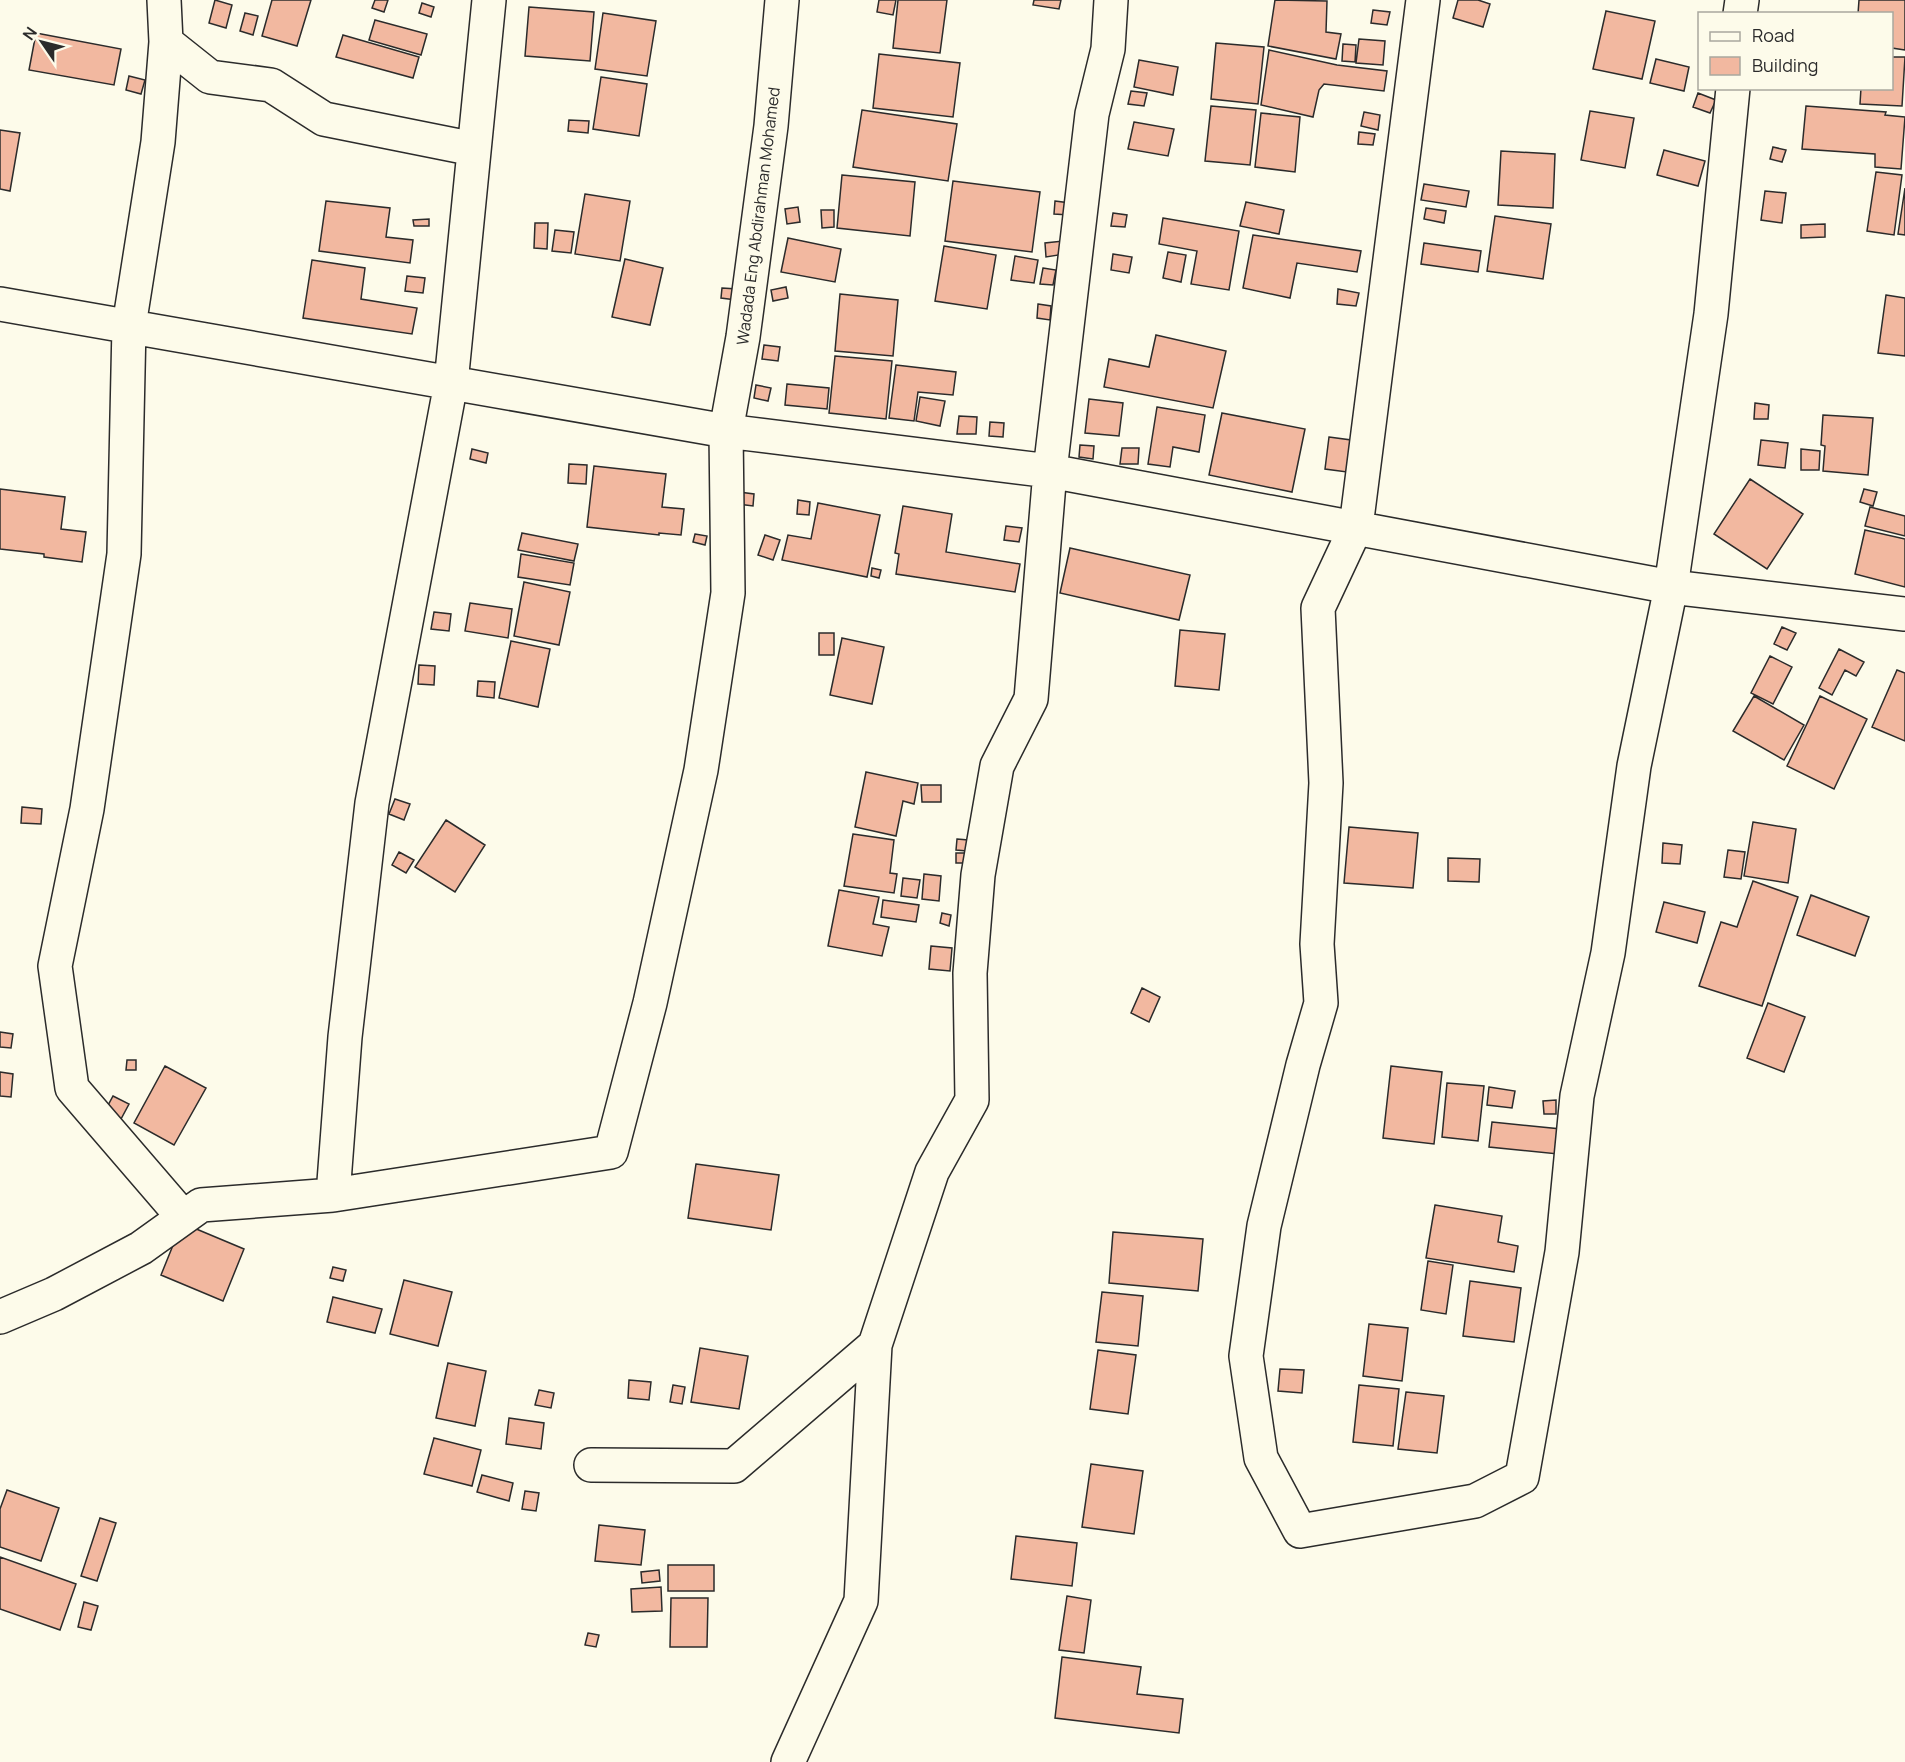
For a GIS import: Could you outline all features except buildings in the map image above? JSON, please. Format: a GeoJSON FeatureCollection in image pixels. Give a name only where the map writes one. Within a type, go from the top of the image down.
{"type":"FeatureCollection","features":[{"type":"Feature","properties":{"kind":"street"},"geometry":{"type":"LineString","coordinates":[[164,0],[166,42],[158,142],[129,326],[124,554],[87,809],[55,966],[72,1088],[183,1217]]}},
{"type":"Feature","properties":{"kind":"street"},"geometry":{"type":"LineString","coordinates":[[0,1317],[54,1294],[141,1248],[201,1205],[333,1195],[345,1037],[372,803],[451,383],[489,0]]}},
{"type":"Feature","properties":{"kind":"street","name":"Wadada Eng Abdirahman Mohamed"},"geometry":{"type":"LineString","coordinates":[[333,1195],[611,1152],[650,1003],[701,770],[728,593],[726,431],[743,337],[770,137],[782,0]]}},
{"type":"Feature","properties":{"kind":"street"},"geometry":{"type":"LineString","coordinates":[[788,1762],[861,1601],[875,1344],[932,1172],[972,1100],[970,973],[978,875],[997,766],[1031,699],[1050,471],[1092,114],[1108,49],[1111,0]]}},
{"type":"Feature","properties":{"kind":"street"},"geometry":{"type":"LineString","coordinates":[[1423,0],[1356,527],[1318,608],[1326,783],[1317,944],[1321,1003],[1303,1065],[1264,1226],[1246,1356],[1261,1458],[1300,1531],[1475,1501],[1522,1477],[1562,1252],[1577,1096],[1608,953],[1635,766],[1671,587],[1711,314],[1733,90]]}},
{"type":"Feature","properties":{"kind":"street"},"geometry":{"type":"LineString","coordinates":[[166,42],[210,77],[271,85],[324,119],[474,149]]}},
{"type":"Feature","properties":{"kind":"street"},"geometry":{"type":"LineString","coordinates":[[0,304],[726,431],[1050,471],[1671,587],[1905,615]]}},
{"type":"Feature","properties":{"kind":"street"},"geometry":{"type":"LineString","coordinates":[[591,1465],[734,1466],[875,1344]]}}]}
